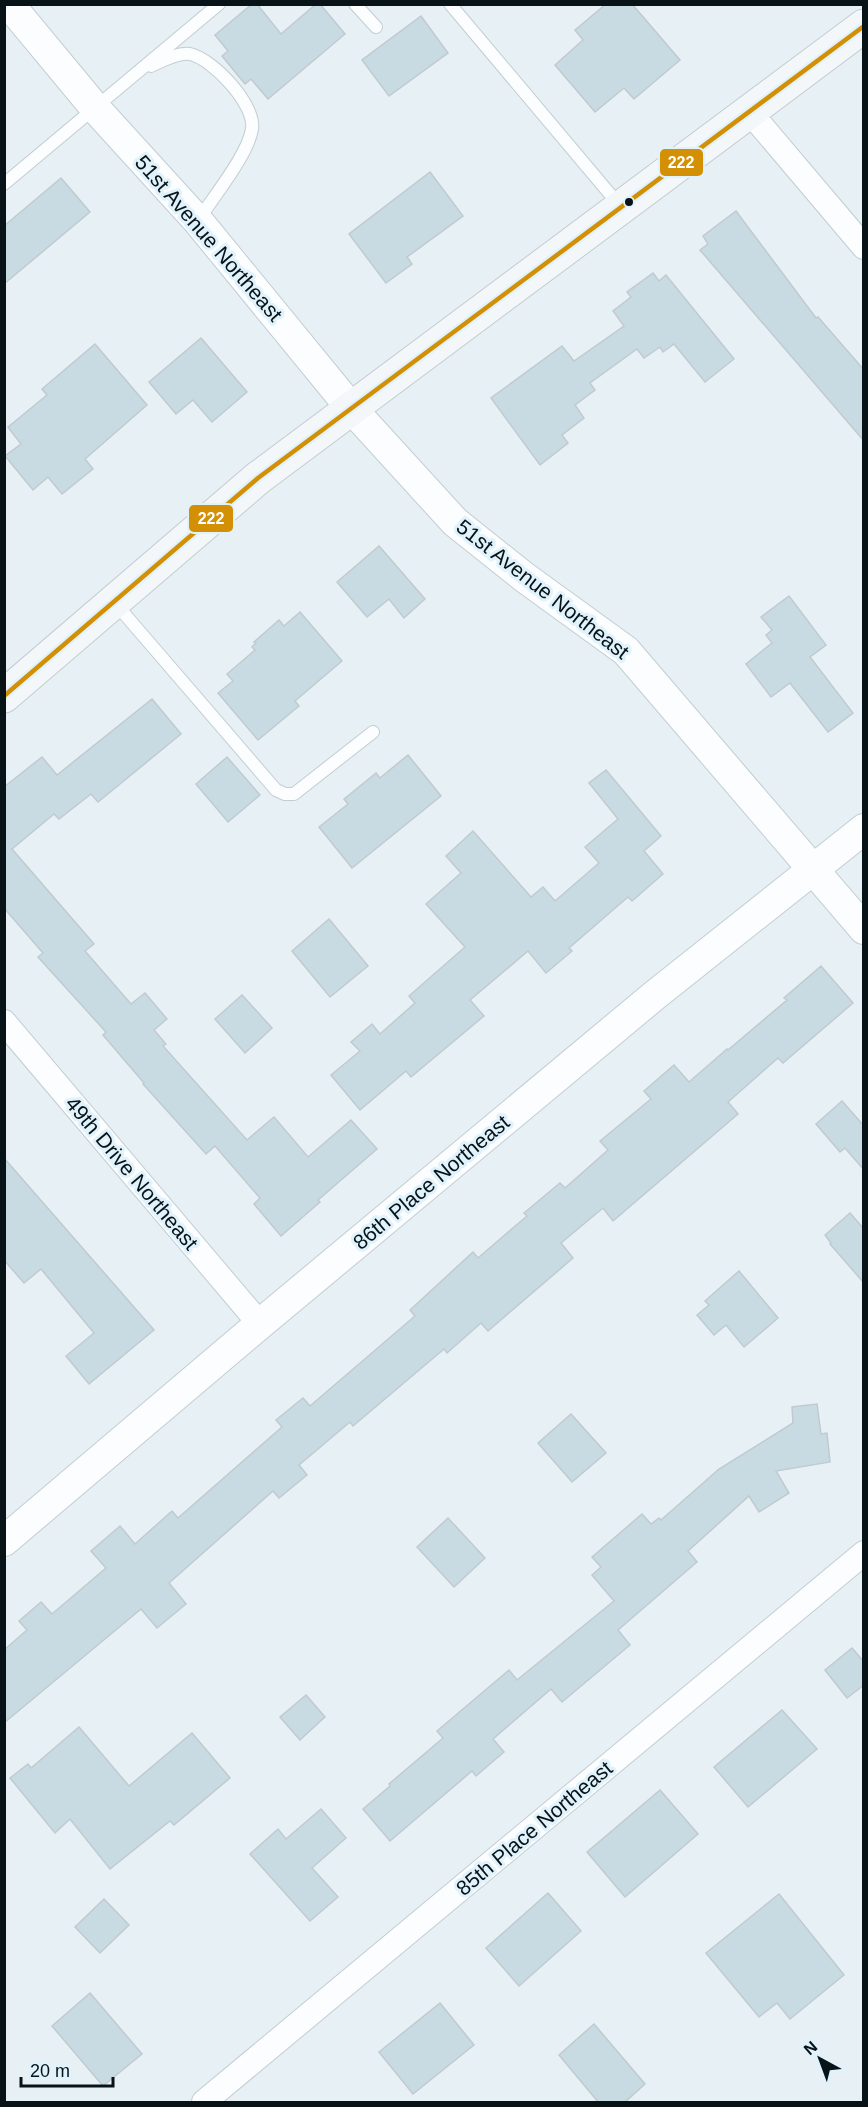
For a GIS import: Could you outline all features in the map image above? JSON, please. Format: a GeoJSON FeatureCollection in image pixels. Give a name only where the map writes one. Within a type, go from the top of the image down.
{"type":"FeatureCollection","features":[{"type":"Feature","properties":{"kind":"main road"},"geometry":{"type":"LineString","coordinates":[[4,696],[258,478],[748,110],[864,26]]}},
{"type":"Feature","properties":{"kind":"street","name":"51st Avenue Northeast"},"geometry":{"type":"LineString","coordinates":[[9,4],[96,109],[198,221],[351,408],[456,522],[524,577],[626,651],[864,929]]}},
{"type":"Feature","properties":{"kind":"street"},"geometry":{"type":"LineString","coordinates":[[748,110],[864,247]]}},
{"type":"Feature","properties":{"kind":"street","name":"86th Place Northeast"},"geometry":{"type":"LineString","coordinates":[[4,1541],[655,995],[812,868],[864,829]]}},
{"type":"Feature","properties":{"kind":"street","name":"49th Drive Northeast"},"geometry":{"type":"LineString","coordinates":[[4,1022],[260,1324]]}},
{"type":"Feature","properties":{"kind":"street","name":"85th Place Northeast"},"geometry":{"type":"LineString","coordinates":[[204,2103],[864,1553]]}},
{"type":"Feature","properties":{"kind":"lane"},"geometry":{"type":"LineString","coordinates":[[4,184],[219,4]]}},
{"type":"Feature","properties":{"kind":"lane"},"geometry":{"type":"LineString","coordinates":[[355,4],[376,27]]}},
{"type":"Feature","properties":{"kind":"lane"},"geometry":{"type":"LineString","coordinates":[[450,4],[621,207]]}},
{"type":"Feature","properties":{"kind":"lane"},"geometry":{"type":"LineString","coordinates":[[138,71],[171,57],[190,54],[204,61],[231,84],[244,100],[251,114],[253,127],[249,143],[198,221]]}},
{"type":"Feature","properties":{"kind":"lane"},"geometry":{"type":"LineString","coordinates":[[114,602],[276,790],[285,794],[294,794],[373,732]]}},
{"type":"Feature","properties":{"kind":"building"},"geometry":{"type":"Polygon","coordinates":[[[252,4],[257,4],[281,34],[316,4],[320,4],[345,34],[268,99],[251,79],[245,84],[222,56],[228,51],[215,35],[252,4]]]}},
{"type":"Feature","properties":{"kind":"building"},"geometry":{"type":"Polygon","coordinates":[[[606,4],[632,4],[680,60],[634,99],[624,88],[595,112],[555,65],[583,40],[575,30],[606,4]]]}},
{"type":"Feature","properties":{"kind":"building"},"geometry":{"type":"Polygon","coordinates":[[[421,16],[448,53],[389,96],[362,60],[421,16]]]}},
{"type":"Feature","properties":{"kind":"building"},"geometry":{"type":"Polygon","coordinates":[[[430,172],[463,216],[407,257],[412,264],[386,283],[349,234],[430,172]]]}},
{"type":"Feature","properties":{"kind":"building"},"geometry":{"type":"Polygon","coordinates":[[[61,178],[90,212],[4,284],[4,226],[61,178]]]}},
{"type":"Feature","properties":{"kind":"building"},"geometry":{"type":"Polygon","coordinates":[[[736,211],[816,318],[818,317],[864,370],[864,441],[700,250],[708,244],[703,236],[736,211]]]}},
{"type":"Feature","properties":{"kind":"building"},"geometry":{"type":"Polygon","coordinates":[[[653,273],[659,281],[666,275],[734,359],[705,382],[674,344],[663,352],[660,347],[644,358],[637,349],[590,383],[595,390],[575,405],[584,418],[562,435],[568,443],[540,465],[491,398],[562,346],[574,361],[624,326],[613,311],[631,297],[627,292],[653,273]]]}},
{"type":"Feature","properties":{"kind":"building"},"geometry":{"type":"Polygon","coordinates":[[[201,338],[247,392],[212,422],[193,400],[176,414],[149,382],[201,338]]]}},
{"type":"Feature","properties":{"kind":"building"},"geometry":{"type":"Polygon","coordinates":[[[95,344],[147,405],[85,459],[93,469],[62,494],[48,477],[33,490],[5,456],[21,444],[8,427],[47,395],[42,389],[95,344]]]}},
{"type":"Feature","properties":{"kind":"building"},"geometry":{"type":"Polygon","coordinates":[[[379,546],[425,599],[404,618],[389,599],[367,617],[337,582],[379,546]]]}},
{"type":"Feature","properties":{"kind":"building"},"geometry":{"type":"Polygon","coordinates":[[[789,596],[826,645],[810,657],[853,713],[828,732],[790,683],[771,697],[746,664],[772,643],[766,635],[772,630],[761,617],[789,596]]]}},
{"type":"Feature","properties":{"kind":"building"},"geometry":{"type":"Polygon","coordinates":[[[300,612],[342,661],[295,701],[299,706],[258,740],[218,693],[233,681],[227,674],[255,650],[252,647],[256,643],[254,642],[279,620],[284,626],[300,612]]]}},
{"type":"Feature","properties":{"kind":"building"},"geometry":{"type":"Polygon","coordinates":[[[152,699],[181,734],[98,802],[91,794],[59,819],[54,814],[12,849],[94,944],[85,951],[131,1004],[145,993],[167,1019],[154,1030],[166,1044],[163,1046],[247,1140],[274,1117],[308,1157],[351,1120],[377,1149],[318,1200],[320,1202],[281,1236],[254,1204],[260,1198],[215,1146],[206,1154],[143,1084],[103,1035],[106,1032],[38,957],[43,953],[4,908],[4,787],[42,757],[57,775],[152,699]]]}},
{"type":"Feature","properties":{"kind":"building"},"geometry":{"type":"Polygon","coordinates":[[[408,755],[441,796],[352,868],[319,827],[348,804],[344,799],[376,773],[380,778],[408,755]]]}},
{"type":"Feature","properties":{"kind":"building"},"geometry":{"type":"Polygon","coordinates":[[[227,757],[260,795],[228,822],[196,784],[227,757]]]}},
{"type":"Feature","properties":{"kind":"building"},"geometry":{"type":"Polygon","coordinates":[[[606,770],[661,836],[644,851],[663,874],[632,901],[628,897],[569,948],[572,951],[546,973],[528,951],[470,1000],[484,1016],[411,1077],[406,1071],[360,1110],[331,1075],[360,1051],[351,1042],[372,1024],[380,1034],[415,1003],[409,996],[465,947],[426,904],[461,873],[446,856],[473,831],[531,897],[543,887],[555,901],[599,863],[585,847],[618,819],[589,783],[606,770]]]}},
{"type":"Feature","properties":{"kind":"building"},"geometry":{"type":"Polygon","coordinates":[[[329,919],[368,966],[330,997],[292,951],[329,919]]]}},
{"type":"Feature","properties":{"kind":"building"},"geometry":{"type":"Polygon","coordinates":[[[821,966],[853,1003],[783,1063],[778,1058],[728,1102],[738,1114],[613,1221],[603,1208],[561,1243],[573,1258],[488,1331],[481,1323],[447,1353],[444,1349],[353,1426],[350,1422],[299,1465],[307,1475],[279,1498],[273,1491],[169,1583],[186,1604],[157,1628],[141,1609],[4,1723],[4,1650],[27,1630],[19,1621],[41,1602],[52,1614],[106,1568],[91,1551],[120,1526],[135,1544],[172,1511],[178,1518],[282,1427],[276,1420],[303,1398],[310,1406],[415,1316],[410,1310],[473,1252],[478,1258],[527,1216],[524,1213],[560,1183],[565,1188],[608,1150],[600,1141],[651,1099],[644,1091],[674,1065],[689,1082],[787,1000],[784,998],[821,966]]]}},
{"type":"Feature","properties":{"kind":"building"},"geometry":{"type":"Polygon","coordinates":[[[242,995],[272,1028],[245,1053],[215,1019],[242,995]]]}},
{"type":"Feature","properties":{"kind":"building"},"geometry":{"type":"Polygon","coordinates":[[[842,1101],[864,1126],[864,1170],[845,1148],[840,1152],[816,1124],[842,1101]]]}},
{"type":"Feature","properties":{"kind":"building"},"geometry":{"type":"Polygon","coordinates":[[[4,1158],[154,1330],[89,1384],[66,1356],[94,1333],[41,1269],[24,1283],[4,1260],[4,1158]]]}},
{"type":"Feature","properties":{"kind":"building"},"geometry":{"type":"Polygon","coordinates":[[[850,1213],[864,1229],[864,1283],[825,1235],[850,1213]]]}},
{"type":"Feature","properties":{"kind":"building"},"geometry":{"type":"Polygon","coordinates":[[[739,1271],[778,1318],[744,1347],[726,1325],[714,1335],[697,1315],[709,1305],[705,1301],[739,1271]]]}},
{"type":"Feature","properties":{"kind":"building"},"geometry":{"type":"Polygon","coordinates":[[[817,1404],[821,1434],[827,1433],[830,1462],[776,1471],[789,1493],[759,1512],[749,1496],[688,1551],[697,1562],[618,1630],[630,1645],[562,1702],[551,1689],[493,1739],[504,1752],[476,1776],[472,1771],[390,1841],[363,1809],[443,1738],[437,1731],[509,1670],[517,1680],[614,1601],[592,1575],[601,1567],[592,1557],[642,1514],[651,1524],[659,1518],[661,1520],[719,1469],[793,1423],[792,1407],[817,1404]]]}},
{"type":"Feature","properties":{"kind":"building"},"geometry":{"type":"Polygon","coordinates":[[[571,1414],[606,1453],[572,1482],[538,1443],[571,1414]]]}},
{"type":"Feature","properties":{"kind":"building"},"geometry":{"type":"Polygon","coordinates":[[[448,1518],[485,1558],[454,1587],[417,1547],[448,1518]]]}},
{"type":"Feature","properties":{"kind":"building"},"geometry":{"type":"Polygon","coordinates":[[[852,1648],[864,1662],[864,1685],[847,1698],[825,1670],[852,1648]]]}},
{"type":"Feature","properties":{"kind":"building"},"geometry":{"type":"Polygon","coordinates":[[[306,1695],[325,1717],[300,1740],[280,1717],[306,1695]]]}},
{"type":"Feature","properties":{"kind":"building"},"geometry":{"type":"Polygon","coordinates":[[[782,1710],[817,1749],[748,1807],[714,1767],[782,1710]]]}},
{"type":"Feature","properties":{"kind":"building"},"geometry":{"type":"Polygon","coordinates":[[[79,1727],[129,1786],[192,1733],[230,1778],[174,1825],[170,1821],[110,1869],[70,1819],[55,1833],[10,1778],[28,1764],[31,1768],[79,1727]]]}},
{"type":"Feature","properties":{"kind":"building"},"geometry":{"type":"Polygon","coordinates":[[[660,1790],[698,1834],[625,1897],[587,1852],[660,1790]]]}},
{"type":"Feature","properties":{"kind":"building"},"geometry":{"type":"Polygon","coordinates":[[[321,1809],[346,1838],[312,1868],[338,1897],[310,1921],[250,1854],[278,1829],[286,1839],[321,1809]]]}},
{"type":"Feature","properties":{"kind":"building"},"geometry":{"type":"Polygon","coordinates":[[[548,1893],[581,1931],[519,1986],[486,1948],[548,1893]]]}},
{"type":"Feature","properties":{"kind":"building"},"geometry":{"type":"Polygon","coordinates":[[[779,1894],[844,1975],[790,2019],[777,2003],[759,2017],[706,1953],[779,1894]]]}},
{"type":"Feature","properties":{"kind":"building"},"geometry":{"type":"Polygon","coordinates":[[[104,1899],[129,1925],[100,1953],[75,1927],[104,1899]]]}},
{"type":"Feature","properties":{"kind":"building"},"geometry":{"type":"Polygon","coordinates":[[[90,1993],[142,2054],[103,2086],[52,2026],[90,1993]]]}},
{"type":"Feature","properties":{"kind":"building"},"geometry":{"type":"Polygon","coordinates":[[[440,2003],[474,2045],[413,2094],[379,2052],[440,2003]]]}},
{"type":"Feature","properties":{"kind":"building"},"geometry":{"type":"Polygon","coordinates":[[[594,2024],[645,2084],[624,2103],[599,2103],[559,2055],[594,2024]]]}},
{"type":"Feature","properties":{"kind":"transit line","name":"222"},"geometry":{"type":"LineString","coordinates":[[4,696],[258,478],[864,26]]}}]}
